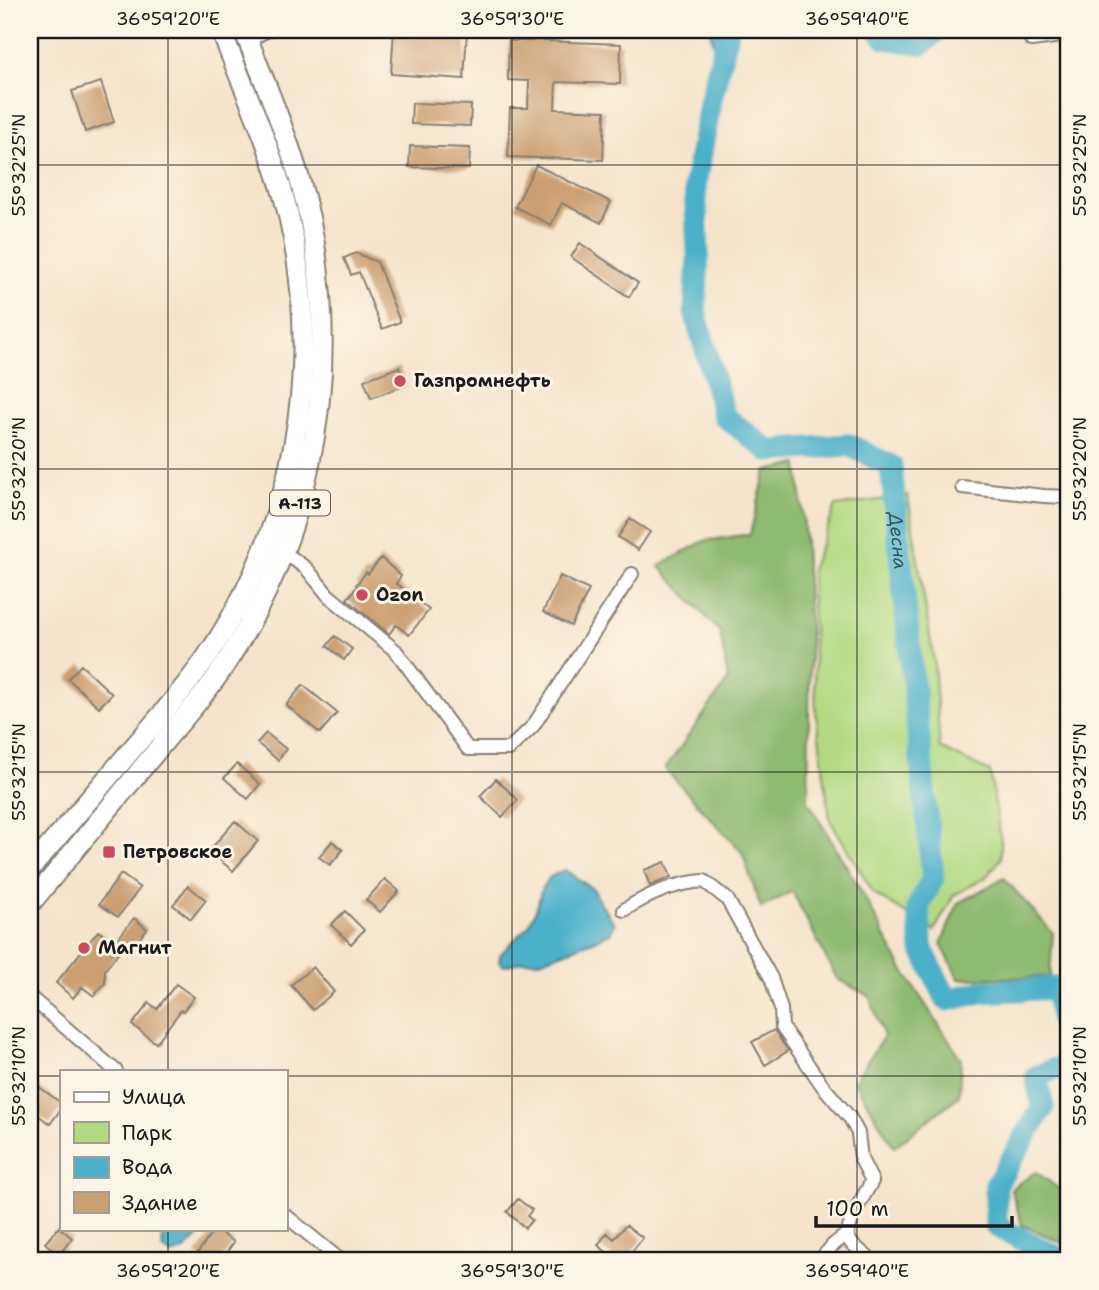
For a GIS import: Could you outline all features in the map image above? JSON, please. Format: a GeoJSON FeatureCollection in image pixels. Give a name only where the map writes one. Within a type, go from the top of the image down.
{"type":"FeatureCollection","features":[{"type":"Feature","properties":{"kind":"highway","name":"А-113"},"geometry":{"type":"LineString","coordinates":[[30,869],[163,713],[206,658],[242,597],[260,558],[288,477],[302,399],[304,331],[298,265],[288,212],[278,178],[221,30]]}},
{"type":"Feature","properties":{"kind":"highway","name":"А-113"},"geometry":{"type":"LineString","coordinates":[[30,904],[218,676],[260,606],[284,552],[306,480],[320,405],[323,324],[314,239],[301,184],[246,35]]}},
{"type":"Feature","properties":{"kind":"street"},"geometry":{"type":"LineString","coordinates":[[246,35],[268,30]]}},
{"type":"Feature","properties":{"kind":"street"},"geometry":{"type":"LineString","coordinates":[[1031,40],[1069,35]]}},
{"type":"Feature","properties":{"kind":"street"},"geometry":{"type":"LineString","coordinates":[[962,486],[1069,497]]}},
{"type":"Feature","properties":{"kind":"street"},"geometry":{"type":"LineString","coordinates":[[284,552],[307,569],[328,595],[396,651],[468,749],[509,749],[533,726],[632,574]]}},
{"type":"Feature","properties":{"kind":"street"},"geometry":{"type":"LineString","coordinates":[[624,910],[644,898],[685,882],[704,881],[727,899],[771,978],[781,1009],[782,1027],[822,1085],[850,1118],[858,1133],[861,1159],[872,1181],[854,1213],[847,1234],[820,1260]]}},
{"type":"Feature","properties":{"kind":"street"},"geometry":{"type":"LineString","coordinates":[[30,997],[115,1070]]}},
{"type":"Feature","properties":{"kind":"street"},"geometry":{"type":"LineString","coordinates":[[287,1217],[340,1260]]}},
{"type":"Feature","properties":{"kind":"street"},"geometry":{"type":"LineString","coordinates":[[847,1234],[851,1243],[871,1260]]}},
{"type":"Feature","properties":{"kind":"green space"},"geometry":{"type":"Polygon","coordinates":[[[798,464],[810,641],[808,801],[864,896],[903,970],[961,1059],[959,1096],[894,1147],[854,1081],[884,1036],[869,996],[837,979],[792,891],[761,908],[742,852],[665,769],[728,680],[720,632],[659,566],[704,541],[750,534],[766,471],[798,464]]]}},
{"type":"Feature","properties":{"kind":"green space"},"geometry":{"type":"Polygon","coordinates":[[[908,496],[934,662],[940,748],[990,772],[1001,842],[1001,859],[985,878],[954,895],[934,931],[874,894],[830,820],[816,714],[811,570],[836,506],[908,496]]]}},
{"type":"Feature","properties":{"kind":"green space"},"geometry":{"type":"Polygon","coordinates":[[[1004,878],[1053,933],[1050,977],[959,979],[941,944],[958,903],[1004,878]]]}},
{"type":"Feature","properties":{"kind":"green space"},"geometry":{"type":"Polygon","coordinates":[[[1036,1172],[1069,1196],[1069,1246],[1022,1225],[1011,1189],[1036,1172]]]}},
{"type":"Feature","properties":{"kind":"water"},"geometry":{"type":"Polygon","coordinates":[[[710,30],[728,30],[719,67],[710,30]]]}},
{"type":"Feature","properties":{"kind":"water"},"geometry":{"type":"Polygon","coordinates":[[[565,870],[594,890],[615,924],[610,933],[540,961],[524,961],[504,966],[499,962],[500,955],[529,925],[542,888],[550,877],[565,870]]]}},
{"type":"Feature","properties":{"kind":"water"},"geometry":{"type":"Polygon","coordinates":[[[168,1230],[205,1230],[185,1250],[172,1255],[163,1249],[162,1239],[168,1230]]]}},
{"type":"Feature","properties":{"kind":"building"},"geometry":{"type":"Polygon","coordinates":[[[394,30],[467,30],[464,79],[391,74],[394,30]]]}},
{"type":"Feature","properties":{"kind":"building"},"geometry":{"type":"Polygon","coordinates":[[[532,30],[544,30],[543,41],[621,44],[620,84],[556,82],[555,109],[605,111],[603,160],[508,157],[510,108],[528,108],[529,81],[508,80],[509,41],[532,41],[532,30]]]}},
{"type":"Feature","properties":{"kind":"building"},"geometry":{"type":"Polygon","coordinates":[[[101,82],[114,122],[85,132],[72,91],[101,82]]]}},
{"type":"Feature","properties":{"kind":"building"},"geometry":{"type":"Polygon","coordinates":[[[412,103],[471,105],[470,126],[411,124],[412,103]]]}},
{"type":"Feature","properties":{"kind":"building"},"geometry":{"type":"Polygon","coordinates":[[[410,146],[470,148],[469,169],[409,167],[410,146]]]}},
{"type":"Feature","properties":{"kind":"building"},"geometry":{"type":"Polygon","coordinates":[[[536,165],[611,202],[601,223],[562,203],[551,225],[515,207],[536,165]]]}},
{"type":"Feature","properties":{"kind":"building"},"geometry":{"type":"Polygon","coordinates":[[[580,243],[638,283],[629,297],[571,257],[580,243]]]}},
{"type":"Feature","properties":{"kind":"building"},"geometry":{"type":"Polygon","coordinates":[[[356,253],[377,262],[400,322],[382,329],[359,272],[351,275],[344,258],[356,253]]]}},
{"type":"Feature","properties":{"kind":"building"},"geometry":{"type":"Polygon","coordinates":[[[399,367],[406,385],[371,398],[364,380],[399,367]]]}},
{"type":"Feature","properties":{"kind":"building"},"geometry":{"type":"Polygon","coordinates":[[[630,519],[650,532],[638,550],[618,537],[630,519]]]}},
{"type":"Feature","properties":{"kind":"building"},"geometry":{"type":"Polygon","coordinates":[[[381,558],[401,576],[396,583],[429,610],[409,635],[396,625],[389,634],[347,599],[366,572],[368,574],[381,558]]]}},
{"type":"Feature","properties":{"kind":"building"},"geometry":{"type":"Polygon","coordinates":[[[560,576],[589,590],[571,626],[543,612],[560,576]]]}},
{"type":"Feature","properties":{"kind":"building"},"geometry":{"type":"Polygon","coordinates":[[[335,636],[352,649],[344,660],[327,646],[335,636]]]}},
{"type":"Feature","properties":{"kind":"building"},"geometry":{"type":"Polygon","coordinates":[[[81,665],[112,694],[99,707],[68,679],[81,665]]]}},
{"type":"Feature","properties":{"kind":"building"},"geometry":{"type":"Polygon","coordinates":[[[303,685],[337,713],[320,733],[286,705],[303,685]]]}},
{"type":"Feature","properties":{"kind":"building"},"geometry":{"type":"Polygon","coordinates":[[[266,733],[286,749],[278,760],[257,743],[266,733]]]}},
{"type":"Feature","properties":{"kind":"building"},"geometry":{"type":"Polygon","coordinates":[[[237,764],[260,784],[248,799],[224,778],[237,764]]]}},
{"type":"Feature","properties":{"kind":"building"},"geometry":{"type":"Polygon","coordinates":[[[496,779],[518,800],[502,817],[480,796],[496,779]]]}},
{"type":"Feature","properties":{"kind":"building"},"geometry":{"type":"Polygon","coordinates":[[[235,821],[258,841],[233,871],[209,851],[235,821]]]}},
{"type":"Feature","properties":{"kind":"building"},"geometry":{"type":"Polygon","coordinates":[[[332,841],[343,850],[330,865],[319,857],[332,841]]]}},
{"type":"Feature","properties":{"kind":"building"},"geometry":{"type":"Polygon","coordinates":[[[665,862],[671,877],[650,886],[644,870],[665,862]]]}},
{"type":"Feature","properties":{"kind":"building"},"geometry":{"type":"Polygon","coordinates":[[[121,874],[140,888],[118,917],[99,904],[121,874]]]}},
{"type":"Feature","properties":{"kind":"building"},"geometry":{"type":"Polygon","coordinates":[[[385,879],[399,891],[380,912],[366,900],[385,879]]]}},
{"type":"Feature","properties":{"kind":"building"},"geometry":{"type":"Polygon","coordinates":[[[188,886],[206,900],[191,919],[173,905],[188,886]]]}},
{"type":"Feature","properties":{"kind":"building"},"geometry":{"type":"Polygon","coordinates":[[[345,911],[364,930],[351,944],[331,925],[345,911]]]}},
{"type":"Feature","properties":{"kind":"building"},"geometry":{"type":"Polygon","coordinates":[[[134,918],[147,929],[130,951],[117,940],[134,918]]]}},
{"type":"Feature","properties":{"kind":"building"},"geometry":{"type":"Polygon","coordinates":[[[98,931],[121,949],[105,970],[105,983],[94,996],[82,987],[73,998],[56,983],[98,931]]]}},
{"type":"Feature","properties":{"kind":"building"},"geometry":{"type":"Polygon","coordinates":[[[313,967],[334,992],[313,1010],[291,985],[313,967]]]}},
{"type":"Feature","properties":{"kind":"building"},"geometry":{"type":"Polygon","coordinates":[[[176,984],[194,997],[156,1043],[132,1025],[149,1003],[157,1009],[176,984]]]}},
{"type":"Feature","properties":{"kind":"building"},"geometry":{"type":"Polygon","coordinates":[[[774,1030],[788,1051],[765,1065],[752,1042],[774,1030]]]}},
{"type":"Feature","properties":{"kind":"building"},"geometry":{"type":"Polygon","coordinates":[[[38,1086],[60,1102],[60,1110],[50,1124],[30,1109],[30,1097],[38,1086]]]}},
{"type":"Feature","properties":{"kind":"building"},"geometry":{"type":"Polygon","coordinates":[[[518,1199],[532,1210],[527,1216],[532,1220],[525,1228],[507,1212],[518,1199]]]}},
{"type":"Feature","properties":{"kind":"building"},"geometry":{"type":"Polygon","coordinates":[[[626,1225],[643,1238],[625,1260],[616,1260],[598,1245],[607,1233],[614,1239],[626,1225]]]}},
{"type":"Feature","properties":{"kind":"building"},"geometry":{"type":"Polygon","coordinates":[[[59,1227],[72,1238],[59,1255],[45,1243],[59,1227]]]}},
{"type":"Feature","properties":{"kind":"building"},"geometry":{"type":"Polygon","coordinates":[[[214,1230],[234,1242],[221,1260],[204,1260],[196,1255],[214,1230]]]}},
{"type":"Feature","properties":{"kind":"waterway","name":"Десна"},"geometry":{"type":"LineString","coordinates":[[728,30],[711,99],[695,184],[698,255],[695,312],[724,416],[769,451],[849,445],[891,466],[933,878],[918,907],[922,949],[947,1000],[981,992],[1056,988],[1069,1060]]}},
{"type":"Feature","properties":{"kind":"waterway","name":"Десна"},"geometry":{"type":"LineString","coordinates":[[879,30],[885,38],[922,44],[937,30]]}},
{"type":"Feature","properties":{"kind":"waterway","name":"Десна"},"geometry":{"type":"LineString","coordinates":[[1062,1260],[996,1226],[996,1185],[1043,1107],[1036,1077],[1069,1066]]}},
{"type":"Feature","properties":{"kind":"place","name":"Газпромнефть"},"geometry":{"type":"Point","coordinates":[400,381]}},
{"type":"Feature","properties":{"kind":"place","name":"Ozon"},"geometry":{"type":"Point","coordinates":[362,595]}},
{"type":"Feature","properties":{"kind":"place","name":"Петровское"},"geometry":{"type":"Point","coordinates":[109,852]}},
{"type":"Feature","properties":{"kind":"place","name":"Магнит"},"geometry":{"type":"Point","coordinates":[84,948]}}]}
